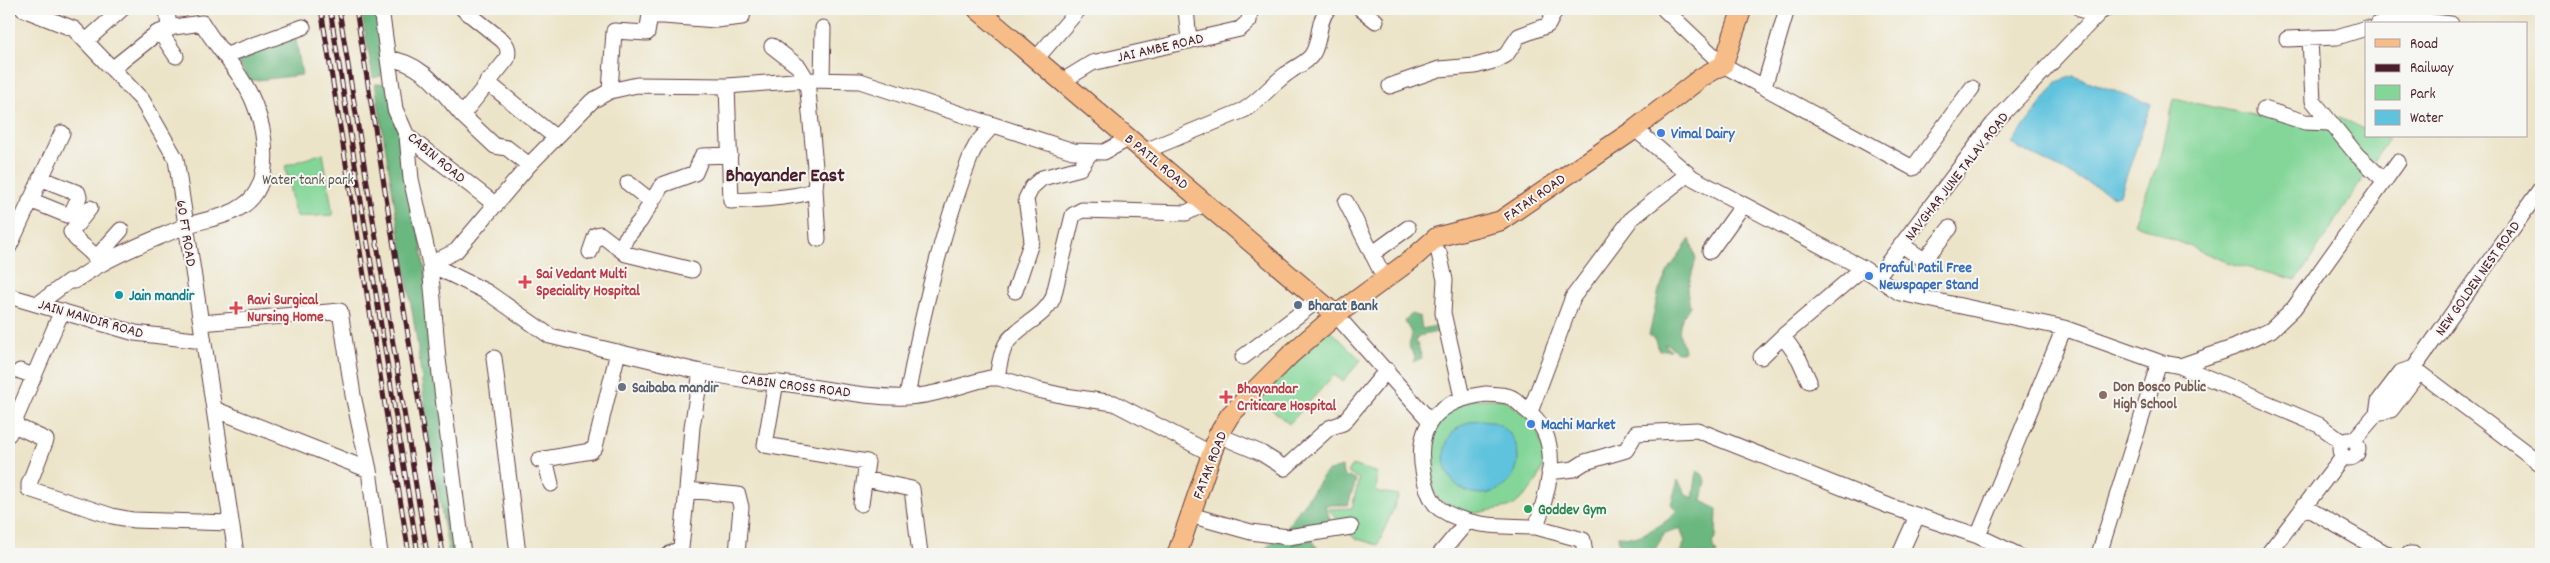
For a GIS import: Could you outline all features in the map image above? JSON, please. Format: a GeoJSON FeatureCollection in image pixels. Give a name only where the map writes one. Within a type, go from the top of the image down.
{"type":"FeatureCollection","features":[{"type":"Feature","properties":{"kind":"main road","name":"B PATIL ROAD"},"geometry":{"type":"LineString","coordinates":[[977,9],[1336,315]]}},
{"type":"Feature","properties":{"kind":"main road"},"geometry":{"type":"LineString","coordinates":[[1723,65],[1742,9]]}},
{"type":"Feature","properties":{"kind":"main road","name":"FATAK ROAD"},"geometry":{"type":"LineString","coordinates":[[1177,554],[1210,453],[1218,435],[1236,409],[1291,354],[1336,315],[1437,237],[1500,221],[1635,129],[1702,77],[1723,65]]}},
{"type":"Feature","properties":{"kind":"street","name":"60 FT ROAD"},"geometry":{"type":"LineString","coordinates":[[23,9],[74,29],[142,100],[176,159],[236,554]]}},
{"type":"Feature","properties":{"kind":"street"},"geometry":{"type":"LineString","coordinates":[[86,41],[122,9]]}},
{"type":"Feature","properties":{"kind":"street"},"geometry":{"type":"LineString","coordinates":[[167,9],[168,34],[176,56]]}},
{"type":"Feature","properties":{"kind":"street","name":"CABIN ROAD"},"geometry":{"type":"LineString","coordinates":[[381,9],[395,109],[407,136],[496,205]]}},
{"type":"Feature","properties":{"kind":"street"},"geometry":{"type":"LineString","coordinates":[[462,115],[507,59],[508,46],[463,9]]}},
{"type":"Feature","properties":{"kind":"street"},"geometry":{"type":"LineString","coordinates":[[610,91],[614,31],[647,32],[645,12],[716,20],[742,17],[744,9]]}},
{"type":"Feature","properties":{"kind":"street"},"geometry":{"type":"LineString","coordinates":[[1036,60],[1079,9]]}},
{"type":"Feature","properties":{"kind":"street"},"geometry":{"type":"LineString","coordinates":[[1186,9],[1189,41]]}},
{"type":"Feature","properties":{"kind":"street","name":"JAI AMBE ROAD"},"geometry":{"type":"LineString","coordinates":[[1061,82],[1092,63],[1240,29],[1249,21],[1250,9]]}},
{"type":"Feature","properties":{"kind":"street"},"geometry":{"type":"LineString","coordinates":[[1145,151],[1244,110],[1255,103],[1267,89],[1304,63],[1314,53],[1320,24],[1328,9]]}},
{"type":"Feature","properties":{"kind":"street"},"geometry":{"type":"LineString","coordinates":[[1361,9],[1376,22]]}},
{"type":"Feature","properties":{"kind":"street"},"geometry":{"type":"LineString","coordinates":[[1390,86],[1439,69],[1475,66],[1497,60],[1506,55],[1519,36],[1548,25],[1556,9]]}},
{"type":"Feature","properties":{"kind":"street"},"geometry":{"type":"LineString","coordinates":[[1664,9],[1723,65],[1913,168],[1972,88]]}},
{"type":"Feature","properties":{"kind":"street"},"geometry":{"type":"LineString","coordinates":[[1764,87],[1788,9]]}},
{"type":"Feature","properties":{"kind":"street"},"geometry":{"type":"LineString","coordinates":[[2081,9],[2093,16],[2103,11]]}},
{"type":"Feature","properties":{"kind":"street","name":"NAVGHAR JUNE TALAV ROAD"},"geometry":{"type":"LineString","coordinates":[[1876,277],[1993,124],[2103,11]]}},
{"type":"Feature","properties":{"kind":"street"},"geometry":{"type":"LineString","coordinates":[[2396,22],[2415,20],[2433,22]]}},
{"type":"Feature","properties":{"kind":"street"},"geometry":{"type":"LineString","coordinates":[[98,261],[186,226],[214,220],[244,205],[254,194],[266,165],[263,134],[254,102],[227,55],[202,24],[168,34],[112,69]]}},
{"type":"Feature","properties":{"kind":"street"},"geometry":{"type":"LineString","coordinates":[[227,55],[303,27]]}},
{"type":"Feature","properties":{"kind":"street"},"geometry":{"type":"LineString","coordinates":[[818,239],[815,189],[815,80],[823,28]]}},
{"type":"Feature","properties":{"kind":"street"},"geometry":{"type":"LineString","coordinates":[[2287,39],[2337,37],[2365,28]]}},
{"type":"Feature","properties":{"kind":"street"},"geometry":{"type":"LineString","coordinates":[[2310,39],[2313,101],[2357,155],[2385,181]]}},
{"type":"Feature","properties":{"kind":"street"},"geometry":{"type":"LineString","coordinates":[[772,46],[800,66],[815,80]]}},
{"type":"Feature","properties":{"kind":"street"},"geometry":{"type":"LineString","coordinates":[[388,59],[402,60],[419,68],[462,115],[495,146],[507,148],[529,165]]}},
{"type":"Feature","properties":{"kind":"street"},"geometry":{"type":"LineString","coordinates":[[430,264],[456,251],[529,165],[592,101],[610,91],[636,85],[727,86],[815,80],[860,81],[1073,151],[1090,153],[1114,148],[1130,138]]}},
{"type":"Feature","properties":{"kind":"street"},"geometry":{"type":"LineString","coordinates":[[487,82],[555,137]]}},
{"type":"Feature","properties":{"kind":"street"},"geometry":{"type":"LineString","coordinates":[[727,86],[731,201],[768,199],[806,193],[815,189]]}},
{"type":"Feature","properties":{"kind":"street"},"geometry":{"type":"LineString","coordinates":[[2264,108],[2305,122],[2330,123]]}},
{"type":"Feature","properties":{"kind":"street"},"geometry":{"type":"LineString","coordinates":[[907,397],[921,318],[943,236],[972,153],[978,142],[993,124]]}},
{"type":"Feature","properties":{"kind":"street"},"geometry":{"type":"LineString","coordinates":[[1635,129],[1688,174],[1863,268],[1900,293],[2064,328],[2160,362],[2180,366],[2319,426],[2346,446]]}},
{"type":"Feature","properties":{"kind":"street"},"geometry":{"type":"LineString","coordinates":[[9,246],[62,133]]}},
{"type":"Feature","properties":{"kind":"street"},"geometry":{"type":"LineString","coordinates":[[407,136],[411,179],[430,264],[438,359],[463,554]]}},
{"type":"Feature","properties":{"kind":"street"},"geometry":{"type":"LineString","coordinates":[[1015,291],[1032,240],[1026,199],[1032,187],[1042,178],[1080,168],[1090,153]]}},
{"type":"Feature","properties":{"kind":"street"},"geometry":{"type":"LineString","coordinates":[[621,250],[626,238],[662,185],[695,173],[702,156],[730,154]]}},
{"type":"Feature","properties":{"kind":"street"},"geometry":{"type":"LineString","coordinates":[[2180,366],[2235,347],[2271,330],[2294,308],[2398,162]]}},
{"type":"Feature","properties":{"kind":"street"},"geometry":{"type":"LineString","coordinates":[[1530,412],[1573,297],[1632,218],[1688,174]]}},
{"type":"Feature","properties":{"kind":"street"},"geometry":{"type":"LineString","coordinates":[[30,200],[67,215],[71,214],[79,197],[78,193],[40,178]]}},
{"type":"Feature","properties":{"kind":"street"},"geometry":{"type":"LineString","coordinates":[[628,183],[652,202]]}},
{"type":"Feature","properties":{"kind":"street","name":"NEW GOLDEN NEST ROAD"},"geometry":{"type":"LineString","coordinates":[[2414,368],[2541,188]]}},
{"type":"Feature","properties":{"kind":"street"},"geometry":{"type":"LineString","coordinates":[[1346,202],[1385,279]]}},
{"type":"Feature","properties":{"kind":"street"},"geometry":{"type":"LineString","coordinates":[[997,378],[1000,356],[1007,343],[1049,306],[1053,298],[1073,215],[1082,210],[1186,213],[1206,203]]}},
{"type":"Feature","properties":{"kind":"street"},"geometry":{"type":"LineString","coordinates":[[1710,251],[1743,205]]}},
{"type":"Feature","properties":{"kind":"street"},"geometry":{"type":"LineString","coordinates":[[90,208],[71,232],[74,238],[98,261]]}},
{"type":"Feature","properties":{"kind":"street"},"geometry":{"type":"LineString","coordinates":[[1372,254],[1408,228]]}},
{"type":"Feature","properties":{"kind":"street"},"geometry":{"type":"LineString","coordinates":[[1902,245],[1924,260],[1950,228]]}},
{"type":"Feature","properties":{"kind":"street"},"geometry":{"type":"LineString","coordinates":[[38,304],[69,281],[74,281],[98,261],[121,230]]}},
{"type":"Feature","properties":{"kind":"street"},"geometry":{"type":"LineString","coordinates":[[590,252],[596,235],[600,234],[626,254],[692,270]]}},
{"type":"Feature","properties":{"kind":"street"},"geometry":{"type":"LineString","coordinates":[[1439,253],[1445,280],[1443,313],[1462,397]]}},
{"type":"Feature","properties":{"kind":"street","name":"CABIN CROSS ROAD"},"geometry":{"type":"LineString","coordinates":[[430,264],[487,292],[550,336],[701,372],[758,382],[776,382],[878,396],[907,397],[997,378],[1038,390],[1114,402],[1174,432],[1210,453]]}},
{"type":"Feature","properties":{"kind":"street"},"geometry":{"type":"LineString","coordinates":[[1761,357],[1863,268]]}},
{"type":"Feature","properties":{"kind":"street","name":"JAIN MANDIR ROAD"},"geometry":{"type":"LineString","coordinates":[[9,296],[135,333],[204,341]]}},
{"type":"Feature","properties":{"kind":"street"},"geometry":{"type":"LineString","coordinates":[[1243,357],[1318,300]]}},
{"type":"Feature","properties":{"kind":"street"},"geometry":{"type":"LineString","coordinates":[[62,311],[28,373],[11,430],[46,440],[28,484],[30,489],[112,516],[132,520],[231,523]]}},
{"type":"Feature","properties":{"kind":"street"},"geometry":{"type":"LineString","coordinates":[[201,323],[340,311],[353,395],[369,470],[380,554]]}},
{"type":"Feature","properties":{"kind":"street"},"geometry":{"type":"LineString","coordinates":[[1336,315],[1387,370],[1430,421]]}},
{"type":"Feature","properties":{"kind":"street"},"geometry":{"type":"LineString","coordinates":[[1978,536],[2064,328]]}},
{"type":"Feature","properties":{"kind":"street"},"geometry":{"type":"LineString","coordinates":[[1783,336],[1799,359],[1809,381]]}},
{"type":"Feature","properties":{"kind":"street"},"geometry":{"type":"LineString","coordinates":[[551,484],[542,460],[591,452],[595,448],[618,352]]}},
{"type":"Feature","properties":{"kind":"street"},"geometry":{"type":"LineString","coordinates":[[494,358],[518,554]]}},
{"type":"Feature","properties":{"kind":"street"},"geometry":{"type":"LineString","coordinates":[[2099,554],[2160,362]]}},
{"type":"Feature","properties":{"kind":"street"},"geometry":{"type":"LineString","coordinates":[[2268,554],[2346,446],[2376,413],[2379,401],[2401,372],[2414,368],[2541,464]]}},
{"type":"Feature","properties":{"kind":"street"},"geometry":{"type":"LineString","coordinates":[[1218,435],[1262,453],[1285,468],[1329,428],[1342,423],[1387,370]]}},
{"type":"Feature","properties":{"kind":"street"},"geometry":{"type":"LineString","coordinates":[[679,552],[687,490],[692,427],[701,372]]}},
{"type":"Feature","properties":{"kind":"street"},"geometry":{"type":"LineString","coordinates":[[776,382],[765,445],[867,462],[861,504]]}},
{"type":"Feature","properties":{"kind":"street"},"geometry":{"type":"LineString","coordinates":[[1536,527],[1547,494],[1549,472],[1550,450],[1544,428],[1530,412],[1510,397],[1486,394],[1462,397],[1446,405],[1430,421],[1420,443],[1426,488],[1438,507],[1466,523],[1536,527],[1583,540],[1585,554]]}},
{"type":"Feature","properties":{"kind":"street"},"geometry":{"type":"LineString","coordinates":[[214,409],[369,470]]}},
{"type":"Feature","properties":{"kind":"street"},"geometry":{"type":"LineString","coordinates":[[1549,472],[1574,469],[1585,462],[1626,450],[1636,433],[1697,430],[1918,516],[1978,536],[1996,550],[2016,554]]}},
{"type":"Feature","properties":{"kind":"street"},"geometry":{"type":"LineString","coordinates":[[865,479],[912,489],[920,554]]}},
{"type":"Feature","properties":{"kind":"street"},"geometry":{"type":"LineString","coordinates":[[687,490],[738,495],[741,507],[737,554]]}},
{"type":"Feature","properties":{"kind":"street"},"geometry":{"type":"LineString","coordinates":[[2303,506],[2387,554]]}},
{"type":"Feature","properties":{"kind":"street"},"geometry":{"type":"LineString","coordinates":[[1190,515],[1251,532],[1288,537],[1351,527]]}},
{"type":"Feature","properties":{"kind":"street"},"geometry":{"type":"LineString","coordinates":[[1900,554],[1918,516]]}},
{"type":"Feature","properties":{"kind":"street"},"geometry":{"type":"LineString","coordinates":[[1440,554],[1466,523]]}},
{"type":"Feature","properties":{"kind":"green space"},"geometry":{"type":"Polygon","coordinates":[[[361,9],[378,9],[387,74],[373,78],[361,9]]]}},
{"type":"Feature","properties":{"kind":"green space"},"geometry":{"type":"Polygon","coordinates":[[[286,36],[296,40],[302,75],[249,81],[239,63],[240,52],[286,36]]]}},
{"type":"Feature","properties":{"kind":"green space"},"geometry":{"type":"Polygon","coordinates":[[[392,83],[422,249],[461,554],[449,554],[429,441],[417,341],[375,84],[392,83]]]}},
{"type":"Feature","properties":{"kind":"green space"},"geometry":{"type":"Polygon","coordinates":[[[2174,99],[2297,124],[2340,117],[2365,130],[2365,138],[2384,138],[2388,140],[2297,280],[2229,263],[2134,223],[2161,157],[2174,99]]]}},
{"type":"Feature","properties":{"kind":"green space","name":"Water tank park"},"geometry":{"type":"Polygon","coordinates":[[[323,153],[333,215],[298,217],[294,210],[285,166],[323,153]]]}},
{"type":"Feature","properties":{"kind":"green space"},"geometry":{"type":"Polygon","coordinates":[[[1690,239],[1696,259],[1687,291],[1690,306],[1680,328],[1685,352],[1677,352],[1668,344],[1664,344],[1671,350],[1659,350],[1654,338],[1649,335],[1659,290],[1668,271],[1690,239]]]}},
{"type":"Feature","properties":{"kind":"green space"},"geometry":{"type":"Polygon","coordinates":[[[1411,314],[1420,317],[1422,329],[1440,325],[1442,331],[1418,336],[1416,341],[1422,358],[1413,362],[1415,357],[1408,345],[1411,335],[1405,320],[1411,314]]]}},
{"type":"Feature","properties":{"kind":"green space"},"geometry":{"type":"Polygon","coordinates":[[[1329,329],[1361,360],[1343,381],[1334,375],[1289,424],[1258,398],[1329,329]]]}},
{"type":"Feature","properties":{"kind":"green space"},"geometry":{"type":"Polygon","coordinates":[[[1464,399],[1503,399],[1534,421],[1546,458],[1538,479],[1527,494],[1513,506],[1476,513],[1455,512],[1439,499],[1427,481],[1425,440],[1433,423],[1464,399]]]}},
{"type":"Feature","properties":{"kind":"green space"},"geometry":{"type":"Polygon","coordinates":[[[1352,465],[1378,473],[1376,490],[1378,492],[1399,495],[1378,545],[1354,538],[1328,509],[1352,508],[1359,479],[1348,473],[1352,465]]]}},
{"type":"Feature","properties":{"kind":"green space"},"geometry":{"type":"Polygon","coordinates":[[[1342,467],[1343,475],[1356,480],[1348,505],[1325,505],[1331,522],[1337,525],[1285,534],[1289,524],[1326,472],[1342,467]]]}},
{"type":"Feature","properties":{"kind":"green space"},"geometry":{"type":"Polygon","coordinates":[[[1697,471],[1702,474],[1706,481],[1702,501],[1717,509],[1716,538],[1712,543],[1717,554],[1679,554],[1685,542],[1680,528],[1665,533],[1652,554],[1643,554],[1633,547],[1626,551],[1619,543],[1618,536],[1638,536],[1670,518],[1676,510],[1671,504],[1678,480],[1686,494],[1693,498],[1697,471]]]}},
{"type":"Feature","properties":{"kind":"green space"},"geometry":{"type":"Polygon","coordinates":[[[1290,538],[1311,538],[1321,554],[1262,554],[1266,548],[1276,541],[1290,538]]]}},
{"type":"Feature","properties":{"kind":"water"},"geometry":{"type":"Polygon","coordinates":[[[2073,76],[2151,104],[2120,195],[2114,196],[2011,144],[2057,82],[2073,76]]]}},
{"type":"Feature","properties":{"kind":"water"},"geometry":{"type":"Polygon","coordinates":[[[1481,420],[1502,426],[1512,436],[1518,457],[1512,478],[1502,488],[1481,494],[1460,488],[1450,478],[1444,457],[1450,436],[1460,426],[1481,420]]]}},
{"type":"Feature","properties":{"kind":"railway"},"geometry":{"type":"LineString","coordinates":[[321,9],[409,554]]}},
{"type":"Feature","properties":{"kind":"railway"},"geometry":{"type":"LineString","coordinates":[[330,9],[418,554]]}},
{"type":"Feature","properties":{"kind":"railway"},"geometry":{"type":"LineString","coordinates":[[339,9],[427,554]]}},
{"type":"Feature","properties":{"kind":"railway"},"geometry":{"type":"LineString","coordinates":[[356,9],[443,554]]}},
{"type":"Feature","properties":{"kind":"place","name":"Vimal Dairy"},"geometry":{"type":"Point","coordinates":[1661,133]}},
{"type":"Feature","properties":{"kind":"place","name":"Praful Patil Free Newspaper Stand"},"geometry":{"type":"Point","coordinates":[1869,276]}},
{"type":"Feature","properties":{"kind":"place","name":"Sai Vedant Multi Speciality Hospital"},"geometry":{"type":"Point","coordinates":[525,282]}},
{"type":"Feature","properties":{"kind":"place","name":"Jain mandir"},"geometry":{"type":"Point","coordinates":[119,295]}},
{"type":"Feature","properties":{"kind":"place","name":"Bharat Bank"},"geometry":{"type":"Point","coordinates":[1298,305]}},
{"type":"Feature","properties":{"kind":"place","name":"Ravi Surgical Nursing Home"},"geometry":{"type":"Point","coordinates":[236,308]}},
{"type":"Feature","properties":{"kind":"place","name":"Saibaba mandir"},"geometry":{"type":"Point","coordinates":[622,387]}},
{"type":"Feature","properties":{"kind":"place","name":"Don Bosco Public High School"},"geometry":{"type":"Point","coordinates":[2103,395]}},
{"type":"Feature","properties":{"kind":"place","name":"Bhayandar Criticare Hospital"},"geometry":{"type":"Point","coordinates":[1226,397]}},
{"type":"Feature","properties":{"kind":"place","name":"Machi Market"},"geometry":{"type":"Point","coordinates":[1531,424]}},
{"type":"Feature","properties":{"kind":"place","name":"Goddev Gym"},"geometry":{"type":"Point","coordinates":[1528,509]}},
{"type":"Feature","properties":{"kind":"district","name":"Bhayander East"},"geometry":{"type":"Point","coordinates":[785,174]}}]}
